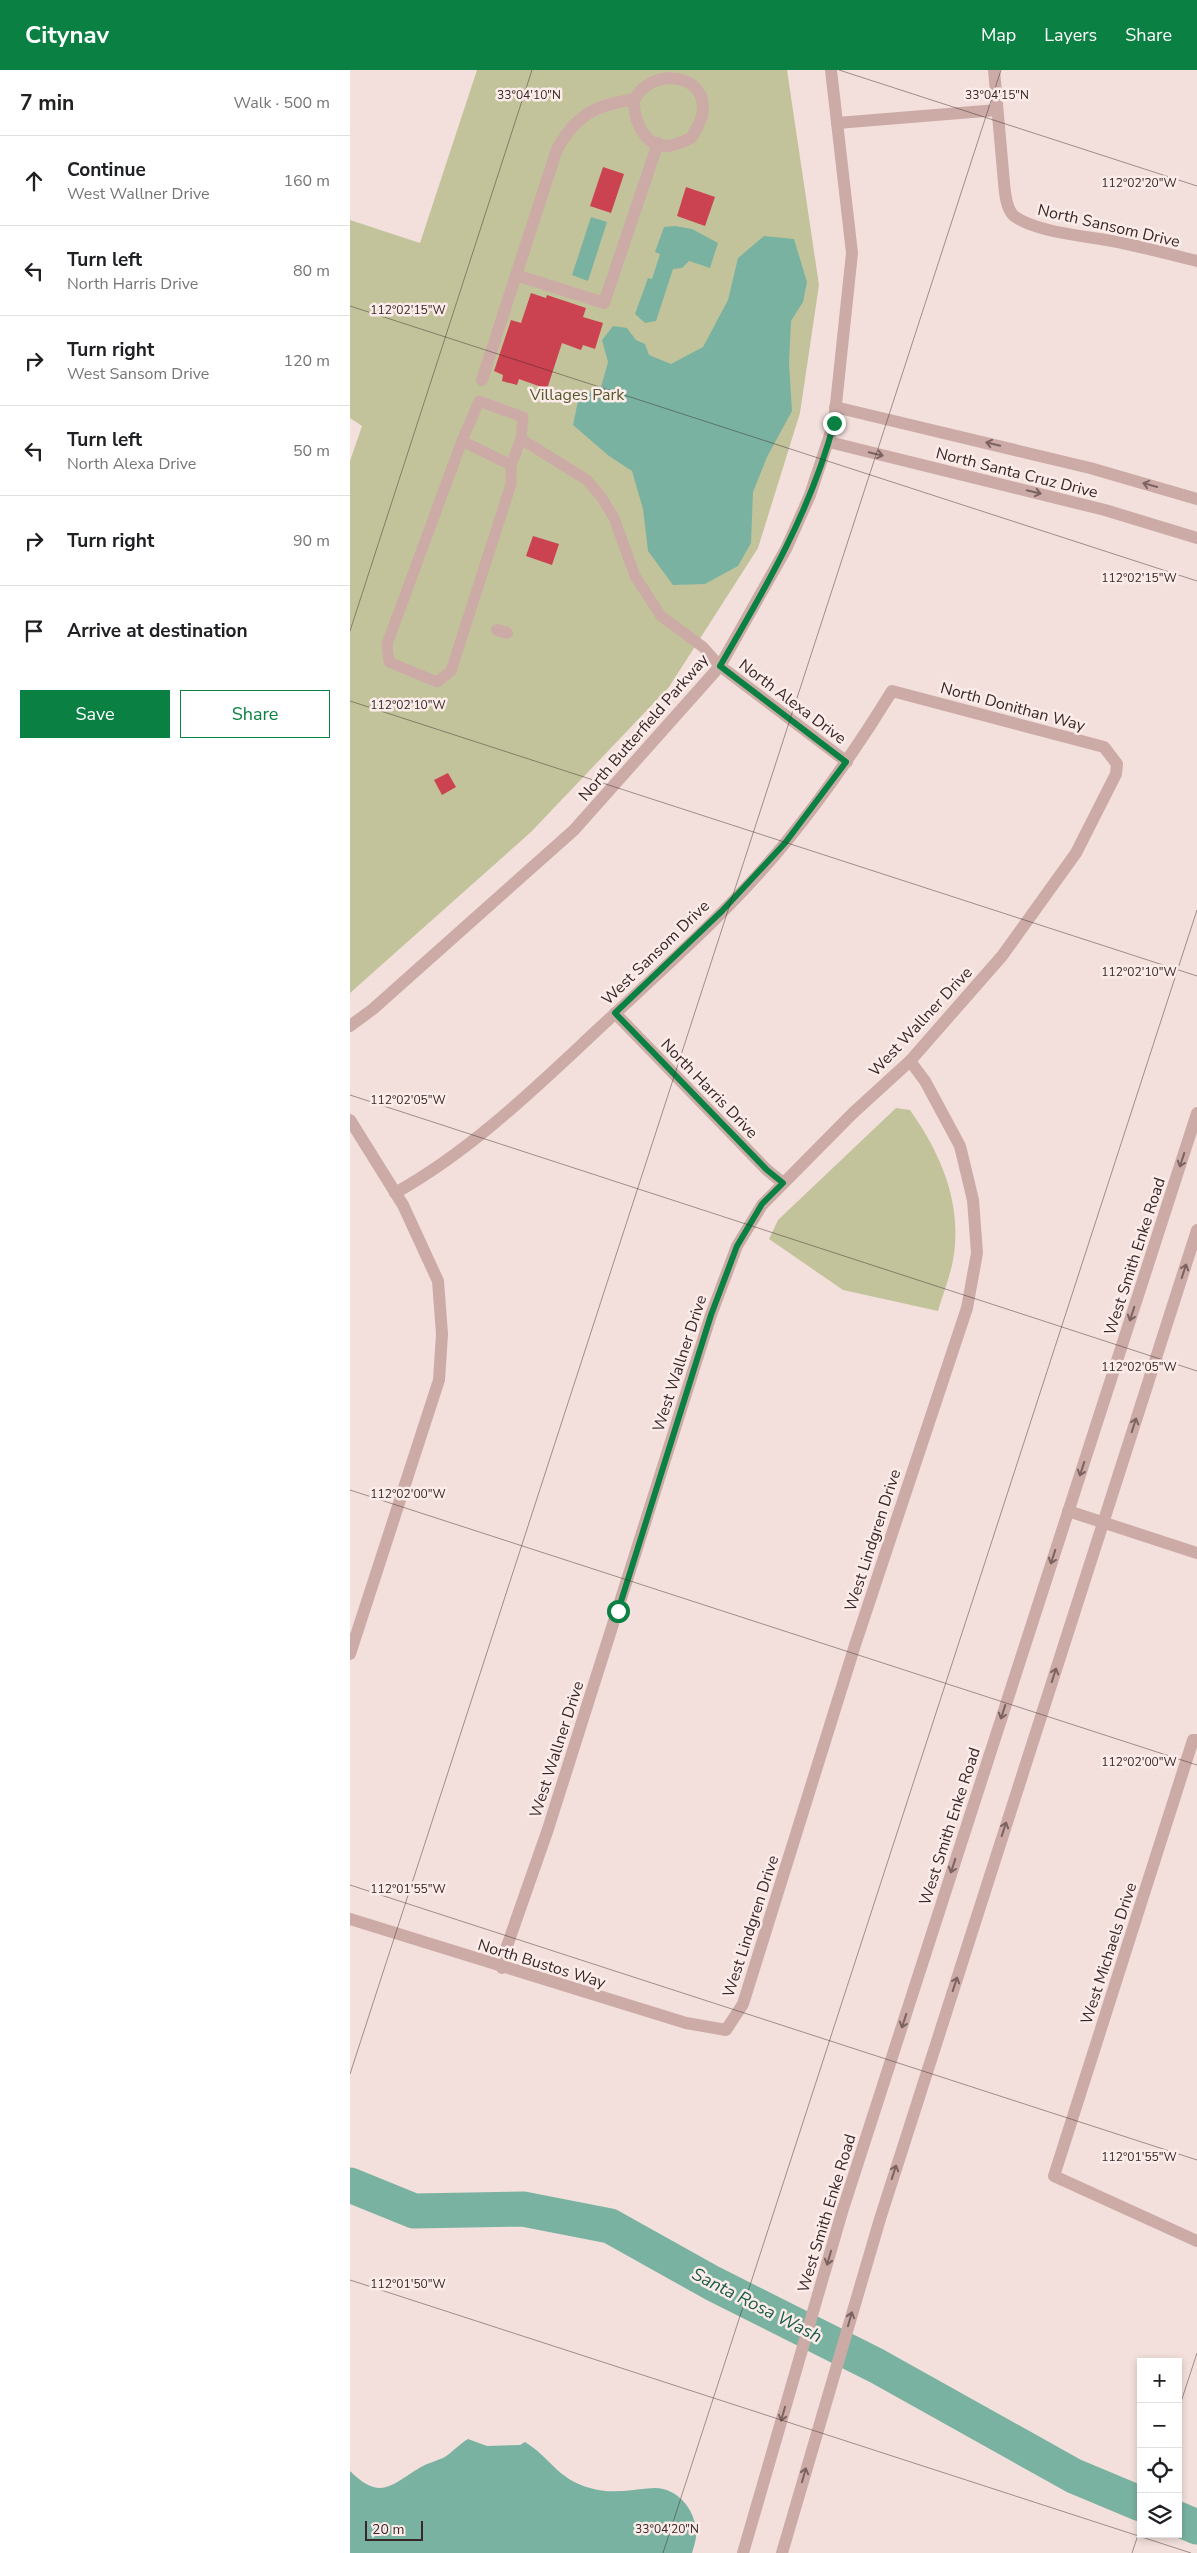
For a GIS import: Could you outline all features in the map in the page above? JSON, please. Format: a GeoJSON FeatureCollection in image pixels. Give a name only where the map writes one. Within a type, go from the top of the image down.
{"type":"FeatureCollection","features":[{"type":"Feature","properties":{"kind":"street","name":"North Butterfield Parkway"},"geometry":{"type":"LineString","coordinates":[[350,1026],[373,1009],[574,830],[720,666],[786,550],[810,495],[829,442],[835,407],[852,253],[831,70]]}},
{"type":"Feature","properties":{"kind":"street","name":"North Sansom Drive"},"geometry":{"type":"LineString","coordinates":[[994,70],[1006,201],[1012,214],[1026,222],[1044,228],[1124,243],[1197,261]]}},
{"type":"Feature","properties":{"kind":"street"},"geometry":{"type":"LineString","coordinates":[[669,74],[681,77],[692,85],[699,94],[704,106],[697,129],[691,138],[668,146],[658,143],[643,134],[637,125],[634,101],[637,93],[647,83],[656,77],[669,74]]}},
{"type":"Feature","properties":{"kind":"street"},"geometry":{"type":"LineString","coordinates":[[482,380],[557,149],[566,132],[593,109],[612,103],[634,101]]}},
{"type":"Feature","properties":{"kind":"street"},"geometry":{"type":"LineString","coordinates":[[837,123],[997,110]]}},
{"type":"Feature","properties":{"kind":"street"},"geometry":{"type":"LineString","coordinates":[[516,274],[604,303],[658,143]]}},
{"type":"Feature","properties":{"kind":"street","name":"North Santa Cruz Drive"},"geometry":{"type":"LineString","coordinates":[[835,407],[1090,468],[1197,498]]}},
{"type":"Feature","properties":{"kind":"street","name":"North Santa Cruz Drive"},"geometry":{"type":"LineString","coordinates":[[829,442],[1105,510],[1197,538]]}},
{"type":"Feature","properties":{"kind":"street","name":"North Alexa Drive"},"geometry":{"type":"LineString","coordinates":[[720,666],[846,762]]}},
{"type":"Feature","properties":{"kind":"street","name":"West Sansom Drive"},"geometry":{"type":"LineString","coordinates":[[395,1193],[461,1150],[531,1092],[722,911],[785,843],[846,762],[892,690]]}},
{"type":"Feature","properties":{"kind":"street","name":"North Donithan Way"},"geometry":{"type":"LineString","coordinates":[[892,690],[1104,747],[1117,764]]}},
{"type":"Feature","properties":{"kind":"street","name":"West Wallner Drive"},"geometry":{"type":"LineString","coordinates":[[502,1968],[506,1949],[548,1829],[711,1315],[737,1246],[762,1204],[853,1113],[910,1061],[1002,956],[1076,853],[1116,774],[1117,764]]}},
{"type":"Feature","properties":{"kind":"street","name":"North Harris Drive"},"geometry":{"type":"LineString","coordinates":[[615,1013],[767,1170],[783,1183]]}},
{"type":"Feature","properties":{"kind":"street","name":"West Lindgren Drive"},"geometry":{"type":"LineString","coordinates":[[726,2030],[743,2004],[746,1995],[853,1652],[968,1299],[976,1253],[972,1200],[960,1146],[925,1081],[910,1061]]}},
{"type":"Feature","properties":{"kind":"street","name":"West Smith Enke Road"},"geometry":{"type":"LineString","coordinates":[[743,2553],[842,2212],[1197,1113]]}},
{"type":"Feature","properties":{"kind":"street"},"geometry":{"type":"LineString","coordinates":[[350,1120],[395,1193],[438,1281],[442,1334],[439,1380],[350,1654]]}},
{"type":"Feature","properties":{"kind":"street"},"geometry":{"type":"LineString","coordinates":[[782,2553],[880,2218],[1197,1230]]}},
{"type":"Feature","properties":{"kind":"street"},"geometry":{"type":"LineString","coordinates":[[1068,1511],[1197,1553]]}},
{"type":"Feature","properties":{"kind":"street","name":"West Michaels Drive"},"geometry":{"type":"LineString","coordinates":[[1195,1740],[1054,2176],[1197,2241]]}},
{"type":"Feature","properties":{"kind":"street","name":"North Bustos Way"},"geometry":{"type":"LineString","coordinates":[[350,1919],[502,1968],[686,2023],[726,2030]]}},
{"type":"Feature","properties":{"kind":"lane"},"geometry":{"type":"LineString","coordinates":[[479,400],[523,417],[521,439],[511,465],[511,484],[451,671],[437,682],[389,662],[387,644],[479,400]]}},
{"type":"Feature","properties":{"kind":"lane"},"geometry":{"type":"LineString","coordinates":[[521,439],[587,480],[602,498],[614,518],[635,576],[661,616],[703,648],[720,666]]}},
{"type":"Feature","properties":{"kind":"lane"},"geometry":{"type":"LineString","coordinates":[[462,441],[511,465]]}},
{"type":"Feature","properties":{"kind":"green space","name":"Villages Park"},"geometry":{"type":"Polygon","coordinates":[[[477,70],[787,70],[819,285],[800,413],[758,548],[669,687],[531,832],[350,993],[350,461],[362,426],[350,418],[350,220],[420,243],[477,70]]]}},
{"type":"Feature","properties":{"kind":"green space"},"geometry":{"type":"Polygon","coordinates":[[[896,1108],[910,1110],[921,1127],[940,1162],[952,1200],[955,1219],[953,1260],[938,1311],[843,1290],[769,1239],[778,1220],[896,1108]]]}},
{"type":"Feature","properties":{"kind":"shaded area"},"geometry":{"type":"Polygon","coordinates":[[[591,217],[607,222],[588,281],[572,275],[591,217]]]}},
{"type":"Feature","properties":{"kind":"shaded area"},"geometry":{"type":"Polygon","coordinates":[[[675,226],[692,229],[718,243],[710,268],[689,261],[682,268],[673,269],[656,321],[645,323],[635,314],[648,278],[652,279],[660,254],[655,252],[664,227],[675,226]]]}},
{"type":"Feature","properties":{"kind":"shaded area"},"geometry":{"type":"Polygon","coordinates":[[[764,236],[794,239],[807,282],[803,302],[791,321],[789,363],[792,411],[767,457],[753,492],[751,543],[738,566],[705,584],[673,585],[648,551],[643,509],[632,471],[609,456],[573,425],[579,396],[601,387],[608,362],[602,340],[613,326],[627,328],[636,340],[645,344],[649,355],[671,364],[703,347],[728,300],[738,258],[764,236]]]}},
{"type":"Feature","properties":{"kind":"shaded area"},"geometry":{"type":"Polygon","coordinates":[[[468,2439],[487,2446],[520,2445],[525,2442],[569,2479],[590,2488],[614,2491],[655,2488],[671,2492],[683,2501],[695,2523],[696,2534],[692,2553],[350,2553],[350,2471],[370,2486],[386,2487],[443,2458],[468,2439]]]}},
{"type":"Feature","properties":{"kind":"building"},"geometry":{"type":"Polygon","coordinates":[[[603,167],[624,174],[611,213],[590,206],[603,167]]]}},
{"type":"Feature","properties":{"kind":"building"},"geometry":{"type":"Polygon","coordinates":[[[686,187],[715,197],[705,226],[677,216],[686,187]]]}},
{"type":"Feature","properties":{"kind":"building"},"geometry":{"type":"Polygon","coordinates":[[[531,293],[546,298],[547,295],[586,308],[583,317],[603,323],[595,349],[583,345],[581,350],[562,343],[547,389],[519,379],[517,385],[502,381],[503,375],[494,371],[511,320],[521,323],[531,293]]]}},
{"type":"Feature","properties":{"kind":"building"},"geometry":{"type":"Polygon","coordinates":[[[533,536],[559,544],[552,565],[526,556],[533,536]]]}},
{"type":"Feature","properties":{"kind":"building"},"geometry":{"type":"Polygon","coordinates":[[[448,773],[456,787],[442,795],[434,780],[448,773]]]}},
{"type":"Feature","properties":{"kind":"waterway","name":"Santa Rosa Wash"},"geometry":{"type":"LineString","coordinates":[[350,2185],[414,2211],[523,2209],[610,2226],[712,2283],[877,2366],[1074,2476],[1137,2502]]}},
{"type":"Feature","properties":{"kind":"waterway","name":"Santa Rosa Wash"},"geometry":{"type":"LineString","coordinates":[[1182,2521],[1197,2527]]}},
{"type":"Feature","properties":{"kind":"route"},"geometry":{"type":"LineString","coordinates":[[618,1611],[711,1315],[737,1246],[762,1204],[783,1183],[767,1170],[615,1013],[722,911],[785,843],[846,762],[720,666],[786,550],[810,495],[834,423]]}}]}
